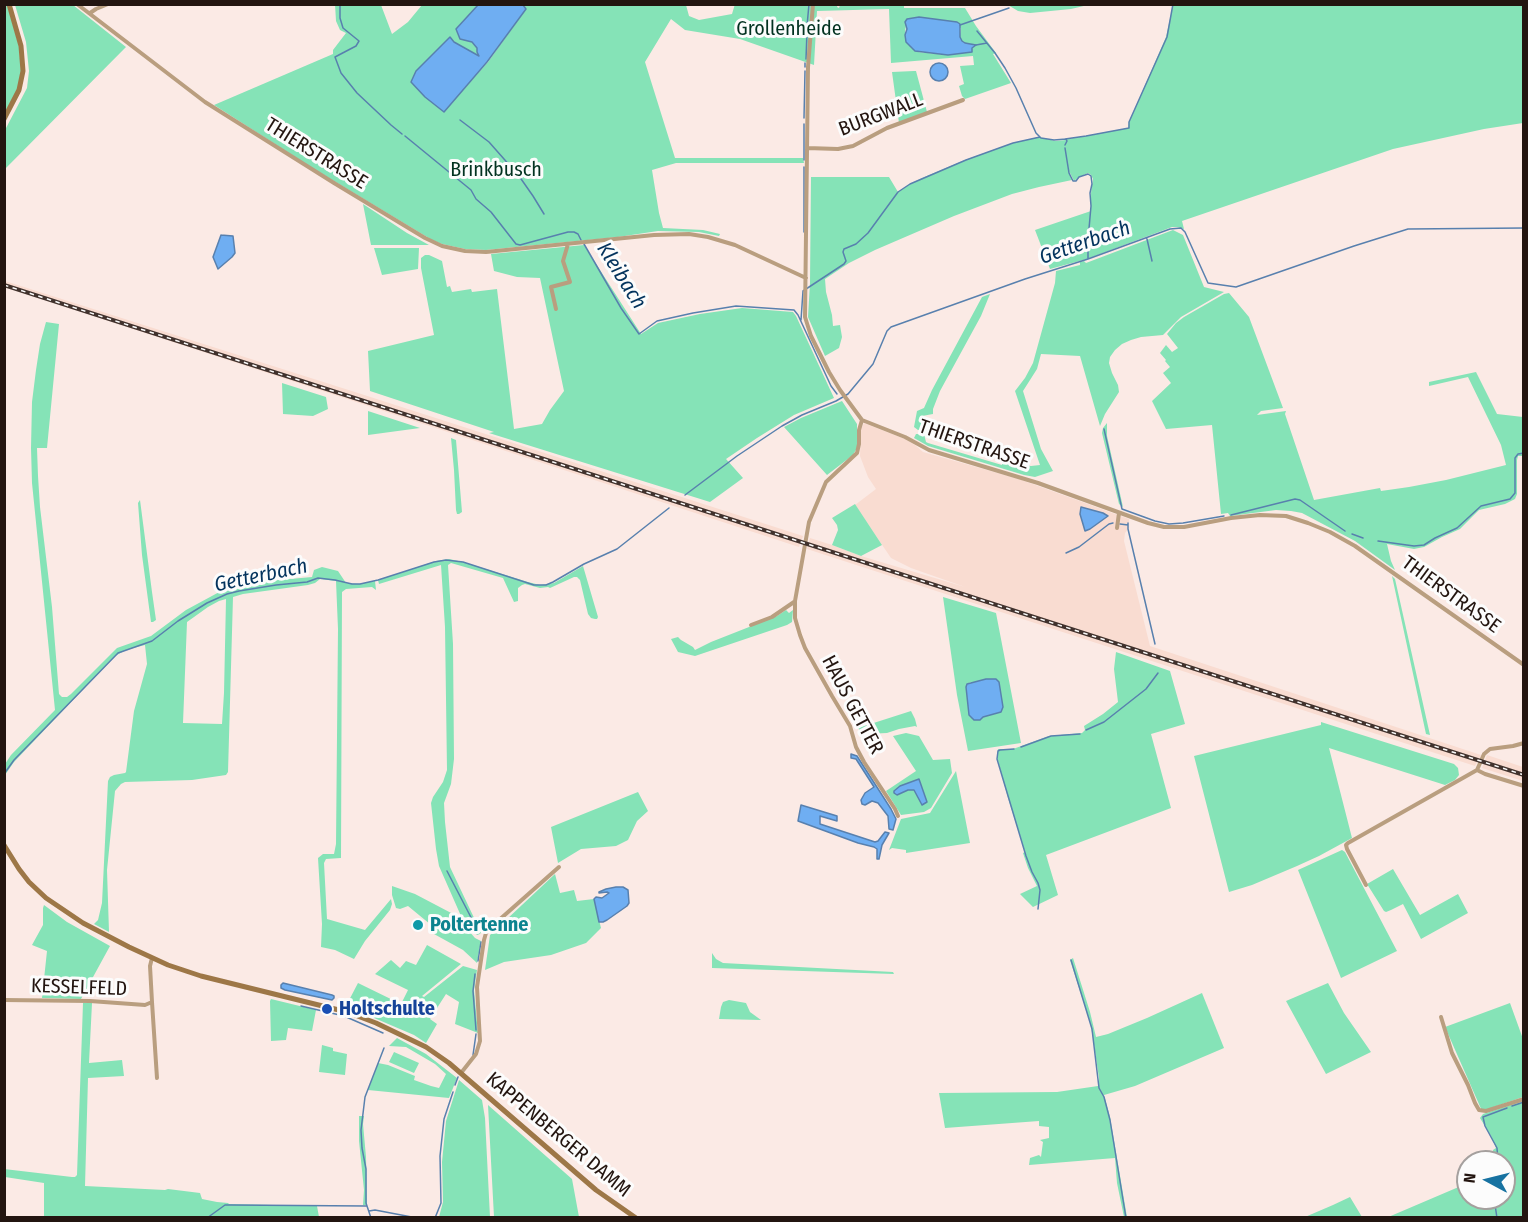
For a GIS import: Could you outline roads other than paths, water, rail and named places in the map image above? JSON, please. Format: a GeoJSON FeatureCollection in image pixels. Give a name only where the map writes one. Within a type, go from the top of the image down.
{"type":"FeatureCollection","features":[{"type":"Feature","properties":{"kind":"main road"},"geometry":{"type":"LineString","coordinates":[[4,119],[19,90],[23,71],[21,46],[9,4]]}},
{"type":"Feature","properties":{"kind":"main road","name":"KAPPENBERGER DAMM"},"geometry":{"type":"LineString","coordinates":[[4,845],[24,876],[46,898],[83,923],[152,958],[208,978],[363,1017],[426,1047],[461,1073],[596,1190],[636,1218]]}},
{"type":"Feature","properties":{"kind":"street","name":"THIERSTRASSE"},"geometry":{"type":"LineString","coordinates":[[77,4],[205,102],[431,241],[454,249],[474,252],[676,234],[699,236],[735,245],[806,278]]}},
{"type":"Feature","properties":{"kind":"street"},"geometry":{"type":"LineString","coordinates":[[90,13],[108,4]]}},
{"type":"Feature","properties":{"kind":"street","name":"BURGWALL"},"geometry":{"type":"LineString","coordinates":[[806,278],[808,67],[813,4]]}},
{"type":"Feature","properties":{"kind":"street","name":"BURGWALL"},"geometry":{"type":"LineString","coordinates":[[807,148],[838,149],[853,146],[887,128],[963,100]]}},
{"type":"Feature","properties":{"kind":"street"},"geometry":{"type":"LineString","coordinates":[[555,309],[551,287],[570,282],[562,261],[568,244]]}},
{"type":"Feature","properties":{"kind":"street"},"geometry":{"type":"LineString","coordinates":[[806,278],[805,317],[807,326],[842,393],[862,420]]}},
{"type":"Feature","properties":{"kind":"street","name":"THIERSTRASSE"},"geometry":{"type":"LineString","coordinates":[[862,420],[905,437],[929,450],[1038,483],[1148,523],[1170,527],[1260,515],[1286,516],[1308,523],[1355,546],[1524,665]]}},
{"type":"Feature","properties":{"kind":"street","name":"HAUS GETTER"},"geometry":{"type":"LineString","coordinates":[[862,420],[857,453],[826,482],[812,514],[806,535],[795,601],[797,625],[805,648],[850,726],[856,747],[898,816]]}},
{"type":"Feature","properties":{"kind":"street"},"geometry":{"type":"LineString","coordinates":[[1117,528],[1119,513]]}},
{"type":"Feature","properties":{"kind":"street"},"geometry":{"type":"LineString","coordinates":[[751,625],[772,617],[795,601]]}},
{"type":"Feature","properties":{"kind":"street"},"geometry":{"type":"LineString","coordinates":[[1366,885],[1347,849],[1348,843],[1477,770],[1482,758],[1490,749],[1524,743]]}},
{"type":"Feature","properties":{"kind":"street"},"geometry":{"type":"LineString","coordinates":[[1477,770],[1524,786]]}},
{"type":"Feature","properties":{"kind":"street","name":"KAPPENBERGER DAMM"},"geometry":{"type":"LineString","coordinates":[[461,1073],[476,1054],[480,1041],[477,987],[486,933],[559,867]]}},
{"type":"Feature","properties":{"kind":"street","name":"KESSELFELD"},"geometry":{"type":"LineString","coordinates":[[152,958],[150,966],[157,1077]]}},
{"type":"Feature","properties":{"kind":"street","name":"KESSELFELD"},"geometry":{"type":"LineString","coordinates":[[4,1000],[90,1001],[128,1005],[145,1005],[152,1002]]}},
{"type":"Feature","properties":{"kind":"street"},"geometry":{"type":"LineString","coordinates":[[1441,1017],[1452,1053],[1479,1110],[1485,1111],[1524,1099]]}},
{"type":"Feature","properties":{"kind":"water"},"geometry":{"type":"Polygon","coordinates":[[[478,5],[523,5],[526,9],[487,62],[444,112],[411,82],[416,71],[450,37],[454,42],[479,56],[472,42],[460,39],[456,29],[478,5]]]}},
{"type":"Feature","properties":{"kind":"water"},"geometry":{"type":"Polygon","coordinates":[[[919,17],[957,22],[960,24],[962,41],[976,45],[972,48],[972,52],[948,55],[915,51],[906,42],[905,22],[907,19],[919,17]]]}},
{"type":"Feature","properties":{"kind":"water"},"geometry":{"type":"Polygon","coordinates":[[[935,63],[943,63],[948,68],[946,79],[935,81],[930,76],[930,68],[935,63]]]}},
{"type":"Feature","properties":{"kind":"water"},"geometry":{"type":"Polygon","coordinates":[[[221,235],[233,236],[235,253],[218,269],[213,257],[221,235]]]}},
{"type":"Feature","properties":{"kind":"water"},"geometry":{"type":"Polygon","coordinates":[[[1081,507],[1108,516],[1085,531],[1080,514],[1081,507]]]}},
{"type":"Feature","properties":{"kind":"water"},"geometry":{"type":"Polygon","coordinates":[[[996,679],[999,682],[1003,707],[1001,712],[974,720],[969,715],[966,687],[967,684],[996,679]]]}},
{"type":"Feature","properties":{"kind":"water"},"geometry":{"type":"Polygon","coordinates":[[[851,754],[857,756],[891,809],[896,819],[893,830],[889,829],[888,816],[878,803],[872,801],[865,805],[862,804],[861,800],[865,793],[874,787],[856,759],[851,758],[851,754]]]}},
{"type":"Feature","properties":{"kind":"water"},"geometry":{"type":"Polygon","coordinates":[[[919,779],[927,802],[922,805],[914,790],[897,795],[894,793],[900,786],[919,779]]]}},
{"type":"Feature","properties":{"kind":"water"},"geometry":{"type":"Polygon","coordinates":[[[801,805],[837,816],[837,821],[820,816],[820,824],[875,842],[885,832],[889,833],[882,845],[879,859],[877,859],[877,849],[874,847],[798,821],[801,805]]]}},
{"type":"Feature","properties":{"kind":"water"},"geometry":{"type":"Polygon","coordinates":[[[616,887],[628,890],[629,903],[607,920],[599,922],[594,899],[602,898],[609,893],[599,892],[616,887]]]}},
{"type":"Feature","properties":{"kind":"water"},"geometry":{"type":"Polygon","coordinates":[[[283,983],[332,995],[334,998],[332,1000],[285,990],[281,988],[283,983]]]}},
{"type":"Feature","properties":{"kind":"waterway","name":"Kleibach"},"geometry":{"type":"LineString","coordinates":[[340,4],[343,28],[359,41],[356,46],[335,57],[341,73],[357,93],[402,134]]}},
{"type":"Feature","properties":{"kind":"waterway"},"geometry":{"type":"LineString","coordinates":[[807,26],[809,4]]}},
{"type":"Feature","properties":{"kind":"waterway"},"geometry":{"type":"LineString","coordinates":[[1065,139],[1129,128],[1129,122],[1167,37],[1173,4]]}},
{"type":"Feature","properties":{"kind":"waterway"},"geometry":{"type":"LineString","coordinates":[[960,25],[1009,8]]}},
{"type":"Feature","properties":{"kind":"waterway"},"geometry":{"type":"LineString","coordinates":[[806,59],[807,31]]}},
{"type":"Feature","properties":{"kind":"waterway"},"geometry":{"type":"LineString","coordinates":[[977,31],[1005,68],[1036,133],[1041,138],[1066,139],[1065,145]]}},
{"type":"Feature","properties":{"kind":"waterway"},"geometry":{"type":"LineString","coordinates":[[976,45],[987,43]]}},
{"type":"Feature","properties":{"kind":"waterway"},"geometry":{"type":"LineString","coordinates":[[804,118],[805,71]]}},
{"type":"Feature","properties":{"kind":"waterway"},"geometry":{"type":"LineString","coordinates":[[460,120],[489,142],[519,176],[544,214]]}},
{"type":"Feature","properties":{"kind":"waterway"},"geometry":{"type":"LineString","coordinates":[[804,124],[804,160]]}},
{"type":"Feature","properties":{"kind":"waterway","name":"Kleibach"},"geometry":{"type":"LineString","coordinates":[[405,136],[471,190],[476,199],[491,212],[516,244],[520,245],[568,232],[578,234],[581,240]]}},
{"type":"Feature","properties":{"kind":"waterway"},"geometry":{"type":"LineString","coordinates":[[801,320],[803,291],[844,264],[846,261],[844,249],[856,244],[868,233],[898,192],[910,184],[966,160],[1013,143],[1040,137]]}},
{"type":"Feature","properties":{"kind":"waterway"},"geometry":{"type":"LineString","coordinates":[[1065,148],[1069,173],[1073,181],[1088,174],[1091,176],[1088,240]]}},
{"type":"Feature","properties":{"kind":"waterway"},"geometry":{"type":"LineString","coordinates":[[804,167],[804,232]]}},
{"type":"Feature","properties":{"kind":"waterway","name":"Getterbach"},"geometry":{"type":"LineString","coordinates":[[685,495],[782,426],[848,394],[873,364],[887,331],[891,327],[1170,229],[1181,228],[1185,232],[1208,283],[1236,287],[1408,229],[1524,228]]}},
{"type":"Feature","properties":{"kind":"waterway"},"geometry":{"type":"LineString","coordinates":[[1147,239],[1152,261]]}},
{"type":"Feature","properties":{"kind":"waterway","name":"Kleibach"},"geometry":{"type":"LineString","coordinates":[[584,244],[621,308],[639,334],[657,321],[736,306],[794,310],[837,394]]}},
{"type":"Feature","properties":{"kind":"waterway"},"geometry":{"type":"LineString","coordinates":[[1088,245],[1088,259]]}},
{"type":"Feature","properties":{"kind":"waterway"},"geometry":{"type":"LineString","coordinates":[[1104,429],[1122,509],[1169,524],[1224,516]]}},
{"type":"Feature","properties":{"kind":"waterway"},"geometry":{"type":"LineString","coordinates":[[1378,541],[1414,546],[1424,545],[1457,528],[1481,506],[1510,499],[1515,493],[1515,458],[1518,454],[1524,453]]}},
{"type":"Feature","properties":{"kind":"waterway"},"geometry":{"type":"LineString","coordinates":[[1231,515],[1295,499],[1300,500],[1345,531]]}},
{"type":"Feature","properties":{"kind":"waterway","name":"Getterbach"},"geometry":{"type":"LineString","coordinates":[[4,774],[14,760],[118,653],[152,641],[178,621],[227,594],[307,582],[318,578],[360,584],[446,560],[463,562],[534,585],[546,585],[617,549],[669,508]]}},
{"type":"Feature","properties":{"kind":"waterway"},"geometry":{"type":"LineString","coordinates":[[1066,553],[1079,547],[1113,523]]}},
{"type":"Feature","properties":{"kind":"waterway"},"geometry":{"type":"LineString","coordinates":[[1128,523],[1155,644]]}},
{"type":"Feature","properties":{"kind":"waterway"},"geometry":{"type":"LineString","coordinates":[[1120,524],[1128,525]]}},
{"type":"Feature","properties":{"kind":"waterway"},"geometry":{"type":"LineString","coordinates":[[1352,534],[1363,538]]}},
{"type":"Feature","properties":{"kind":"waterway"},"geometry":{"type":"LineString","coordinates":[[1086,730],[1104,722],[1146,689],[1158,673]]}},
{"type":"Feature","properties":{"kind":"waterway"},"geometry":{"type":"LineString","coordinates":[[1021,747],[1051,736],[1080,734]]}},
{"type":"Feature","properties":{"kind":"waterway"},"geometry":{"type":"LineString","coordinates":[[1014,749],[998,751],[997,759],[1026,856],[1040,890],[1038,909]]}},
{"type":"Feature","properties":{"kind":"waterway"},"geometry":{"type":"LineString","coordinates":[[447,871],[477,929]]}},
{"type":"Feature","properties":{"kind":"waterway"},"geometry":{"type":"LineString","coordinates":[[478,961],[481,942]]}},
{"type":"Feature","properties":{"kind":"waterway"},"geometry":{"type":"LineString","coordinates":[[1071,960],[1092,1029],[1099,1088],[1104,1097],[1110,1120],[1126,1218]]}},
{"type":"Feature","properties":{"kind":"waterway"},"geometry":{"type":"LineString","coordinates":[[475,974],[473,991],[476,1030]]}},
{"type":"Feature","properties":{"kind":"waterway"},"geometry":{"type":"LineString","coordinates":[[301,1006],[344,1016],[383,1033]]}},
{"type":"Feature","properties":{"kind":"waterway"},"geometry":{"type":"LineString","coordinates":[[473,1055],[476,1034]]}},
{"type":"Feature","properties":{"kind":"waterway"},"geometry":{"type":"LineString","coordinates":[[371,1218],[366,1203],[366,1169],[361,1130],[365,1097],[384,1048]]}},
{"type":"Feature","properties":{"kind":"waterway"},"geometry":{"type":"LineString","coordinates":[[455,1085],[458,1077]]}},
{"type":"Feature","properties":{"kind":"waterway"},"geometry":{"type":"LineString","coordinates":[[435,1218],[441,1203],[440,1156],[444,1119],[453,1092]]}},
{"type":"Feature","properties":{"kind":"waterway"},"geometry":{"type":"LineString","coordinates":[[1512,1106],[1524,1102]]}},
{"type":"Feature","properties":{"kind":"waterway"},"geometry":{"type":"LineString","coordinates":[[1497,1150],[1483,1117],[1507,1108]]}},
{"type":"Feature","properties":{"kind":"waterway"},"geometry":{"type":"LineString","coordinates":[[207,1218],[225,1205],[366,1206]]}},
{"type":"Feature","properties":{"kind":"waterway"},"geometry":{"type":"LineString","coordinates":[[369,1211],[375,1210],[417,1218]]}},
{"type":"Feature","properties":{"kind":"waterway"},"geometry":{"type":"LineString","coordinates":[[1496,1210],[1497,1218]]}},
{"type":"Feature","properties":{"kind":"railway"},"geometry":{"type":"LineString","coordinates":[[4,285],[1524,775]]}},
{"type":"Feature","properties":{"kind":"place","name":"Poltertenne"},"geometry":{"type":"Point","coordinates":[418,925]}},
{"type":"Feature","properties":{"kind":"place","name":"Holtschulte"},"geometry":{"type":"Point","coordinates":[327,1009]}},
{"type":"Feature","properties":{"kind":"park label","name":"Grollenheide"},"geometry":{"type":"Point","coordinates":[789,29]}},
{"type":"Feature","properties":{"kind":"park label","name":"Brinkbusch"},"geometry":{"type":"Point","coordinates":[496,170]}}]}
